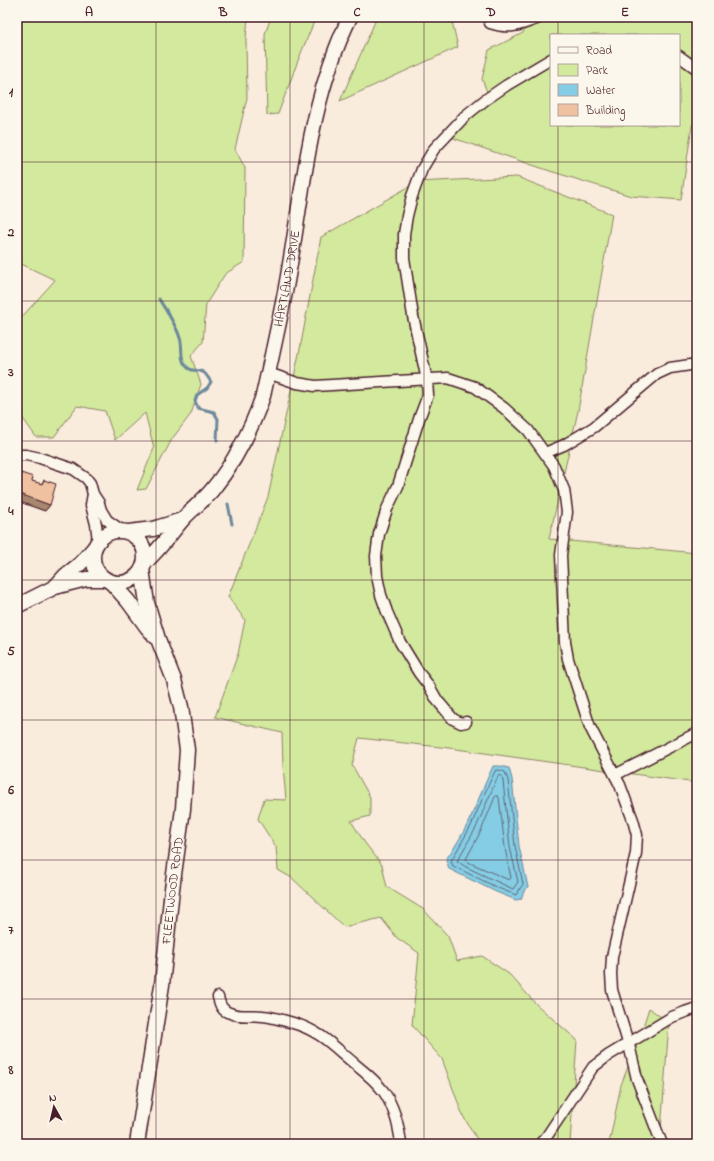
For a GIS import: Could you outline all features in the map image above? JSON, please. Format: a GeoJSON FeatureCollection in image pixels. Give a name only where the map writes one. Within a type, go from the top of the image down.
{"type":"FeatureCollection","features":[{"type":"Feature","properties":{"kind":"main road","name":"HARTLAND DRIVE"},"geometry":{"type":"LineString","coordinates":[[17,606],[55,588],[86,579],[108,580],[121,583],[130,581],[137,576],[182,520],[211,490],[238,452],[248,434],[263,396],[286,287],[307,157],[318,105],[339,40],[350,17]]}},
{"type":"Feature","properties":{"kind":"main road","name":"HARTLAND DRIVE"},"geometry":{"type":"LineString","coordinates":[[55,588],[65,576],[80,564],[104,535],[112,531],[153,529],[182,520]]}},
{"type":"Feature","properties":{"kind":"main road"},"geometry":{"type":"LineString","coordinates":[[125,531],[136,537],[142,544],[145,552],[143,567]]}},
{"type":"Feature","properties":{"kind":"main road"},"geometry":{"type":"LineString","coordinates":[[96,544],[92,557],[94,566],[98,573],[108,580]]}},
{"type":"Feature","properties":{"kind":"main road","name":"FLEETWOOD ROAD"},"geometry":{"type":"LineString","coordinates":[[137,1144],[162,985],[172,889],[183,809],[186,757],[182,707],[147,603],[143,567]]}},
{"type":"Feature","properties":{"kind":"main road","name":"FLEETWOOD ROAD"},"geometry":{"type":"LineString","coordinates":[[108,580],[128,601],[158,639]]}},
{"type":"Feature","properties":{"kind":"street"},"geometry":{"type":"LineString","coordinates":[[490,23],[499,26],[512,27],[524,25],[540,17]]}},
{"type":"Feature","properties":{"kind":"street"},"geometry":{"type":"LineString","coordinates":[[680,57],[697,69]]}},
{"type":"Feature","properties":{"kind":"street"},"geometry":{"type":"LineString","coordinates":[[466,722],[461,723],[453,719],[437,700],[412,662],[400,642],[387,612],[381,595],[377,576],[376,556],[379,534],[387,509],[398,486],[428,395],[427,380],[413,316],[404,258],[404,234],[412,196],[422,169],[434,149],[465,116],[485,100],[550,60]]}},
{"type":"Feature","properties":{"kind":"street"},"geometry":{"type":"LineString","coordinates":[[545,452],[564,445],[594,427],[657,374],[670,368],[697,364]]}},
{"type":"Feature","properties":{"kind":"street"},"geometry":{"type":"LineString","coordinates":[[268,373],[297,383],[315,386],[448,378],[475,387],[504,408],[528,430],[554,466],[564,490],[567,512],[561,555],[568,659],[590,727],[620,785],[637,835],[636,853],[628,894],[612,957],[612,990],[637,1079],[662,1144]]}},
{"type":"Feature","properties":{"kind":"street"},"geometry":{"type":"LineString","coordinates":[[17,456],[26,455],[40,458],[73,469],[86,478],[90,483],[93,494],[107,520],[125,531]]}},
{"type":"Feature","properties":{"kind":"street"},"geometry":{"type":"LineString","coordinates":[[93,494],[91,505],[96,524],[96,544]]}},
{"type":"Feature","properties":{"kind":"street"},"geometry":{"type":"LineString","coordinates":[[615,775],[697,734]]}},
{"type":"Feature","properties":{"kind":"street"},"geometry":{"type":"LineString","coordinates":[[218,997],[220,1004],[226,1012],[239,1016],[263,1016],[304,1026],[319,1034],[337,1047],[375,1081],[384,1092],[395,1116],[400,1133],[401,1144]]}},
{"type":"Feature","properties":{"kind":"street"},"geometry":{"type":"LineString","coordinates":[[540,1144],[547,1136],[593,1067],[609,1055],[672,1017],[697,1008]]}},
{"type":"Feature","properties":{"kind":"green space"},"geometry":{"type":"Polygon","coordinates":[[[17,17],[248,17],[246,39],[247,98],[235,149],[245,168],[244,262],[225,274],[206,304],[203,342],[191,356],[201,384],[191,414],[172,439],[146,489],[137,490],[154,448],[145,413],[115,440],[105,411],[77,406],[54,437],[36,437],[17,410],[17,320],[20,319],[55,280],[17,262],[17,17]]]}},
{"type":"Feature","properties":{"kind":"green space"},"geometry":{"type":"Polygon","coordinates":[[[271,17],[316,17],[278,114],[267,115],[265,34],[271,17]]]}},
{"type":"Feature","properties":{"kind":"green space"},"geometry":{"type":"Polygon","coordinates":[[[377,17],[451,17],[458,47],[340,101],[377,17]]]}},
{"type":"Feature","properties":{"kind":"green space"},"geometry":{"type":"Polygon","coordinates":[[[529,17],[697,17],[697,115],[692,126],[681,200],[631,196],[550,171],[450,137],[491,102],[482,79],[489,50],[523,33],[529,17]]]}},
{"type":"Feature","properties":{"kind":"green space"},"geometry":{"type":"Polygon","coordinates":[[[517,177],[612,214],[578,411],[549,539],[697,553],[697,783],[449,748],[359,738],[352,765],[370,797],[370,816],[351,821],[365,843],[382,865],[387,887],[423,909],[448,936],[457,961],[482,956],[509,974],[537,1005],[577,1040],[570,1144],[480,1144],[463,1116],[442,1059],[412,1025],[419,953],[397,938],[381,918],[344,927],[292,878],[278,870],[276,847],[258,819],[264,799],[286,800],[282,733],[215,717],[238,654],[245,620],[228,597],[268,497],[300,349],[321,237],[417,182],[517,177]]]}},
{"type":"Feature","properties":{"kind":"green space"},"geometry":{"type":"Polygon","coordinates":[[[649,1008],[669,1023],[660,1144],[609,1144],[621,1085],[649,1008]]]}},
{"type":"Feature","properties":{"kind":"water"},"geometry":{"type":"Polygon","coordinates":[[[493,766],[509,768],[512,779],[519,846],[528,887],[525,889],[521,899],[516,900],[449,869],[446,859],[467,826],[493,766]]]}},
{"type":"Feature","properties":{"kind":"building"},"geometry":{"type":"Polygon","coordinates":[[[21,473],[33,477],[32,481],[42,484],[44,480],[56,484],[50,505],[17,493],[17,485],[21,473]]]}},
{"type":"Feature","properties":{"kind":"waterway"},"geometry":{"type":"LineString","coordinates":[[159,299],[178,333],[181,341],[184,363],[188,368],[204,373],[211,382],[207,388],[197,395],[195,401],[198,408],[214,412],[218,419],[217,440]]}},
{"type":"Feature","properties":{"kind":"waterway"},"geometry":{"type":"LineString","coordinates":[[228,504],[232,524]]}}]}
